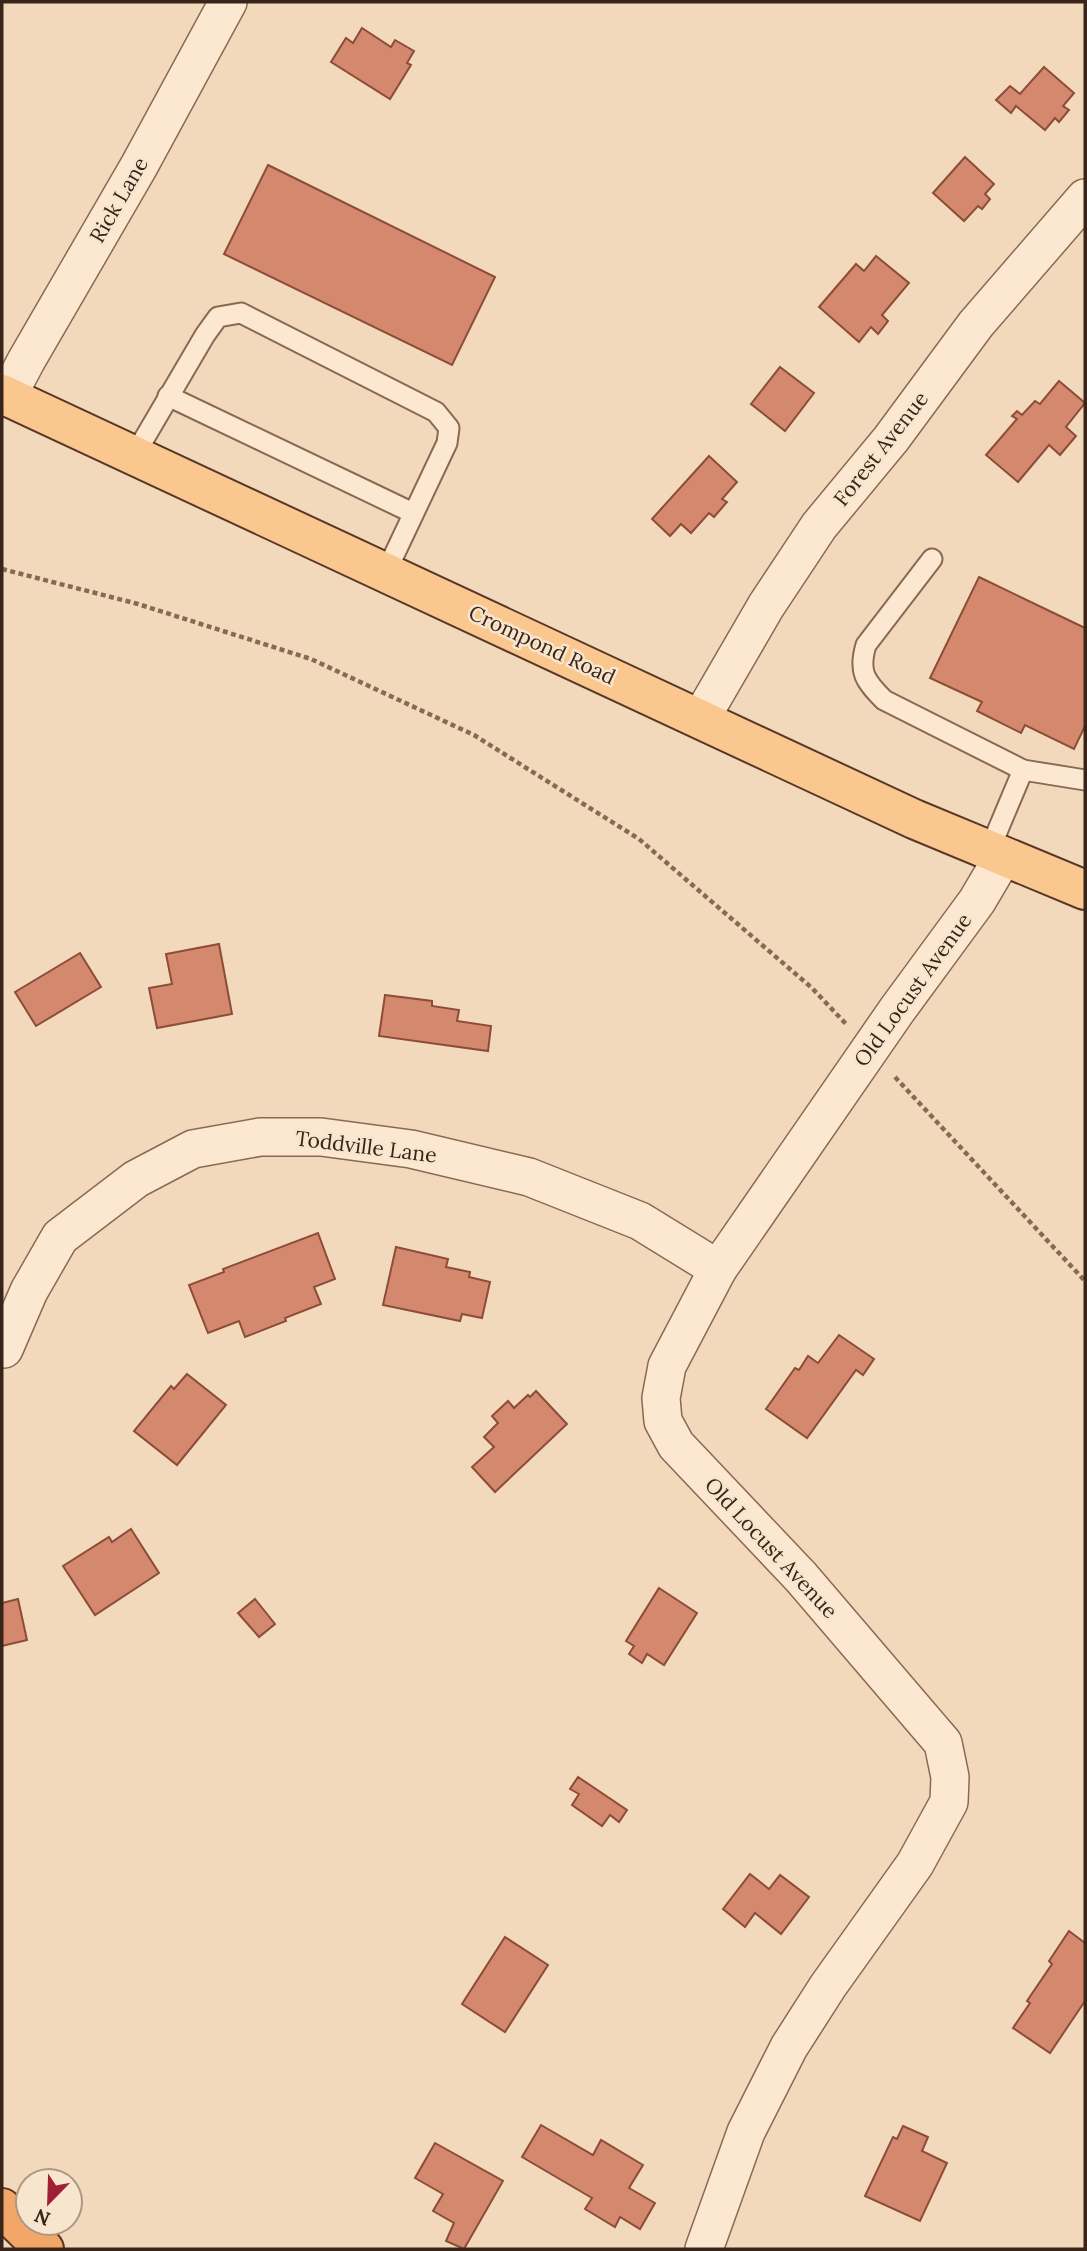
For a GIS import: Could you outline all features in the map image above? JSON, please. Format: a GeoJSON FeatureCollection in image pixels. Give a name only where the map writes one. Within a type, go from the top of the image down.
{"type":"FeatureCollection","features":[{"type":"Feature","properties":{"kind":"highway"},"geometry":{"type":"LineString","coordinates":[[2,2207],[44,2249]]}},
{"type":"Feature","properties":{"kind":"main road","name":"Crompond Road"},"geometry":{"type":"LineString","coordinates":[[5,396],[914,819],[1085,890]]}},
{"type":"Feature","properties":{"kind":"street","name":"Rick Lane"},"geometry":{"type":"LineString","coordinates":[[5,396],[139,166],[228,2]]}},
{"type":"Feature","properties":{"kind":"street","name":"Forest Avenue"},"geometry":{"type":"LineString","coordinates":[[701,718],[766,606],[819,526],[891,439],[976,324],[1085,198]]}},
{"type":"Feature","properties":{"kind":"street","name":"Old Locust Avenue"},"geometry":{"type":"LineString","coordinates":[[705,2249],[746,2132],[789,2047],[828,1986],[915,1864],[949,1802],[950,1777],[943,1743],[801,1577],[676,1445],[663,1421],[661,1398],[667,1366],[718,1269],[977,901],[996,854]]}},
{"type":"Feature","properties":{"kind":"street","name":"Toddville Lane"},"geometry":{"type":"LineString","coordinates":[[4,1349],[29,1290],[60,1237],[136,1179],[193,1149],[260,1137],[321,1138],[411,1149],[529,1177],[640,1221],[718,1269]]}},
{"type":"Feature","properties":{"kind":"lane"},"geometry":{"type":"LineString","coordinates":[[134,456],[218,317],[241,313],[436,412],[449,429],[447,443],[386,572]]}},
{"type":"Feature","properties":{"kind":"lane"},"geometry":{"type":"LineString","coordinates":[[168,396],[414,513]]}},
{"type":"Feature","properties":{"kind":"lane"},"geometry":{"type":"LineString","coordinates":[[932,559],[866,645],[862,660],[866,682],[884,700],[1023,770],[1085,780]]}},
{"type":"Feature","properties":{"kind":"lane"},"geometry":{"type":"LineString","coordinates":[[996,854],[1023,770]]}},
{"type":"Feature","properties":{"kind":"path"},"geometry":{"type":"LineString","coordinates":[[2,569],[138,604],[311,659],[474,735],[639,839],[812,988],[1085,1280]]}},
{"type":"Feature","properties":{"kind":"building"},"geometry":{"type":"Polygon","coordinates":[[[362,28],[391,47],[395,40],[414,51],[407,63],[411,65],[390,99],[331,62],[346,38],[353,43],[362,28]]]}},
{"type":"Feature","properties":{"kind":"building"},"geometry":{"type":"Polygon","coordinates":[[[1044,67],[1074,93],[1063,106],[1069,110],[1059,122],[1055,118],[1045,130],[1016,106],[1011,113],[996,100],[1010,86],[1020,94],[1044,67]]]}},
{"type":"Feature","properties":{"kind":"building"},"geometry":{"type":"Polygon","coordinates":[[[965,157],[994,184],[985,194],[990,199],[982,209],[978,206],[964,221],[933,193],[965,157]]]}},
{"type":"Feature","properties":{"kind":"building"},"geometry":{"type":"Polygon","coordinates":[[[268,165],[495,277],[452,365],[224,254],[268,165]]]}},
{"type":"Feature","properties":{"kind":"building"},"geometry":{"type":"Polygon","coordinates":[[[876,256],[909,283],[882,315],[888,321],[878,334],[871,327],[859,342],[819,307],[856,264],[864,271],[876,256]]]}},
{"type":"Feature","properties":{"kind":"building"},"geometry":{"type":"Polygon","coordinates":[[[780,367],[814,393],[785,431],[751,404],[780,367]]]}},
{"type":"Feature","properties":{"kind":"building"},"geometry":{"type":"Polygon","coordinates":[[[1059,381],[1085,403],[1066,427],[1076,436],[1060,455],[1049,445],[1018,482],[986,455],[1017,419],[1012,416],[1017,411],[1022,415],[1035,401],[1040,404],[1059,381]]]}},
{"type":"Feature","properties":{"kind":"building"},"geometry":{"type":"Polygon","coordinates":[[[709,456],[737,482],[722,499],[727,502],[714,517],[709,513],[691,533],[681,524],[670,536],[652,519],[709,456]]]}},
{"type":"Feature","properties":{"kind":"building"},"geometry":{"type":"Polygon","coordinates":[[[979,577],[1085,628],[1085,726],[1074,749],[1025,725],[1021,733],[977,711],[982,702],[930,678],[979,577]]]}},
{"type":"Feature","properties":{"kind":"building"},"geometry":{"type":"Polygon","coordinates":[[[219,944],[232,1014],[157,1028],[149,988],[172,984],[166,954],[219,944]]]}},
{"type":"Feature","properties":{"kind":"building"},"geometry":{"type":"Polygon","coordinates":[[[80,953],[101,987],[36,1026],[15,992],[80,953]]]}},
{"type":"Feature","properties":{"kind":"building"},"geometry":{"type":"Polygon","coordinates":[[[385,995],[432,1001],[432,1006],[459,1010],[457,1021],[491,1026],[488,1051],[379,1036],[385,995]]]}},
{"type":"Feature","properties":{"kind":"building"},"geometry":{"type":"Polygon","coordinates":[[[318,1233],[335,1279],[314,1287],[321,1304],[245,1337],[239,1321],[208,1333],[189,1285],[224,1272],[223,1269],[318,1233]]]}},
{"type":"Feature","properties":{"kind":"building"},"geometry":{"type":"Polygon","coordinates":[[[396,1247],[448,1259],[446,1267],[470,1272],[469,1277],[490,1282],[482,1318],[462,1314],[460,1321],[383,1305],[396,1247]]]}},
{"type":"Feature","properties":{"kind":"building"},"geometry":{"type":"Polygon","coordinates":[[[839,1335],[874,1359],[863,1375],[856,1370],[807,1438],[766,1409],[795,1368],[799,1370],[808,1356],[818,1363],[839,1335]]]}},
{"type":"Feature","properties":{"kind":"building"},"geometry":{"type":"Polygon","coordinates":[[[187,1374],[226,1405],[177,1465],[134,1431],[171,1386],[174,1389],[187,1374]]]}},
{"type":"Feature","properties":{"kind":"building"},"geometry":{"type":"Polygon","coordinates":[[[536,1391],[567,1424],[495,1492],[472,1467],[494,1447],[484,1437],[498,1423],[492,1416],[508,1401],[514,1408],[536,1391]]]}},
{"type":"Feature","properties":{"kind":"building"},"geometry":{"type":"Polygon","coordinates":[[[131,1529],[159,1573],[95,1615],[63,1566],[109,1537],[112,1542],[131,1529]]]}},
{"type":"Feature","properties":{"kind":"building"},"geometry":{"type":"Polygon","coordinates":[[[659,1588],[697,1613],[664,1665],[647,1654],[642,1663],[629,1654],[634,1646],[626,1641],[659,1588]]]}},
{"type":"Feature","properties":{"kind":"building"},"geometry":{"type":"Polygon","coordinates":[[[18,1599],[27,1640],[2,1646],[2,1603],[18,1599]]]}},
{"type":"Feature","properties":{"kind":"building"},"geometry":{"type":"Polygon","coordinates":[[[255,1599],[275,1624],[259,1637],[238,1613],[255,1599]]]}},
{"type":"Feature","properties":{"kind":"building"},"geometry":{"type":"Polygon","coordinates":[[[578,1777],[627,1810],[619,1822],[610,1815],[602,1826],[572,1805],[579,1794],[570,1789],[578,1777]]]}},
{"type":"Feature","properties":{"kind":"building"},"geometry":{"type":"Polygon","coordinates":[[[750,1874],[769,1889],[780,1875],[809,1897],[781,1934],[755,1913],[745,1927],[723,1909],[750,1874]]]}},
{"type":"Feature","properties":{"kind":"building"},"geometry":{"type":"Polygon","coordinates":[[[1069,1931],[1085,1943],[1085,2001],[1050,2053],[1013,2028],[1052,1964],[1049,1961],[1069,1931]]]}},
{"type":"Feature","properties":{"kind":"building"},"geometry":{"type":"Polygon","coordinates":[[[505,1937],[548,1965],[505,2032],[462,2004],[505,1937]]]}},
{"type":"Feature","properties":{"kind":"building"},"geometry":{"type":"Polygon","coordinates":[[[541,2125],[593,2155],[601,2140],[643,2165],[629,2188],[655,2203],[640,2229],[620,2217],[615,2227],[585,2209],[592,2198],[522,2157],[541,2125]]]}},
{"type":"Feature","properties":{"kind":"building"},"geometry":{"type":"Polygon","coordinates":[[[903,2126],[928,2137],[922,2151],[947,2163],[920,2221],[865,2196],[893,2137],[897,2139],[903,2126]]]}},
{"type":"Feature","properties":{"kind":"building"},"geometry":{"type":"Polygon","coordinates":[[[435,2143],[503,2181],[464,2249],[446,2241],[454,2223],[433,2211],[443,2194],[415,2178],[435,2143]]]}}]}
